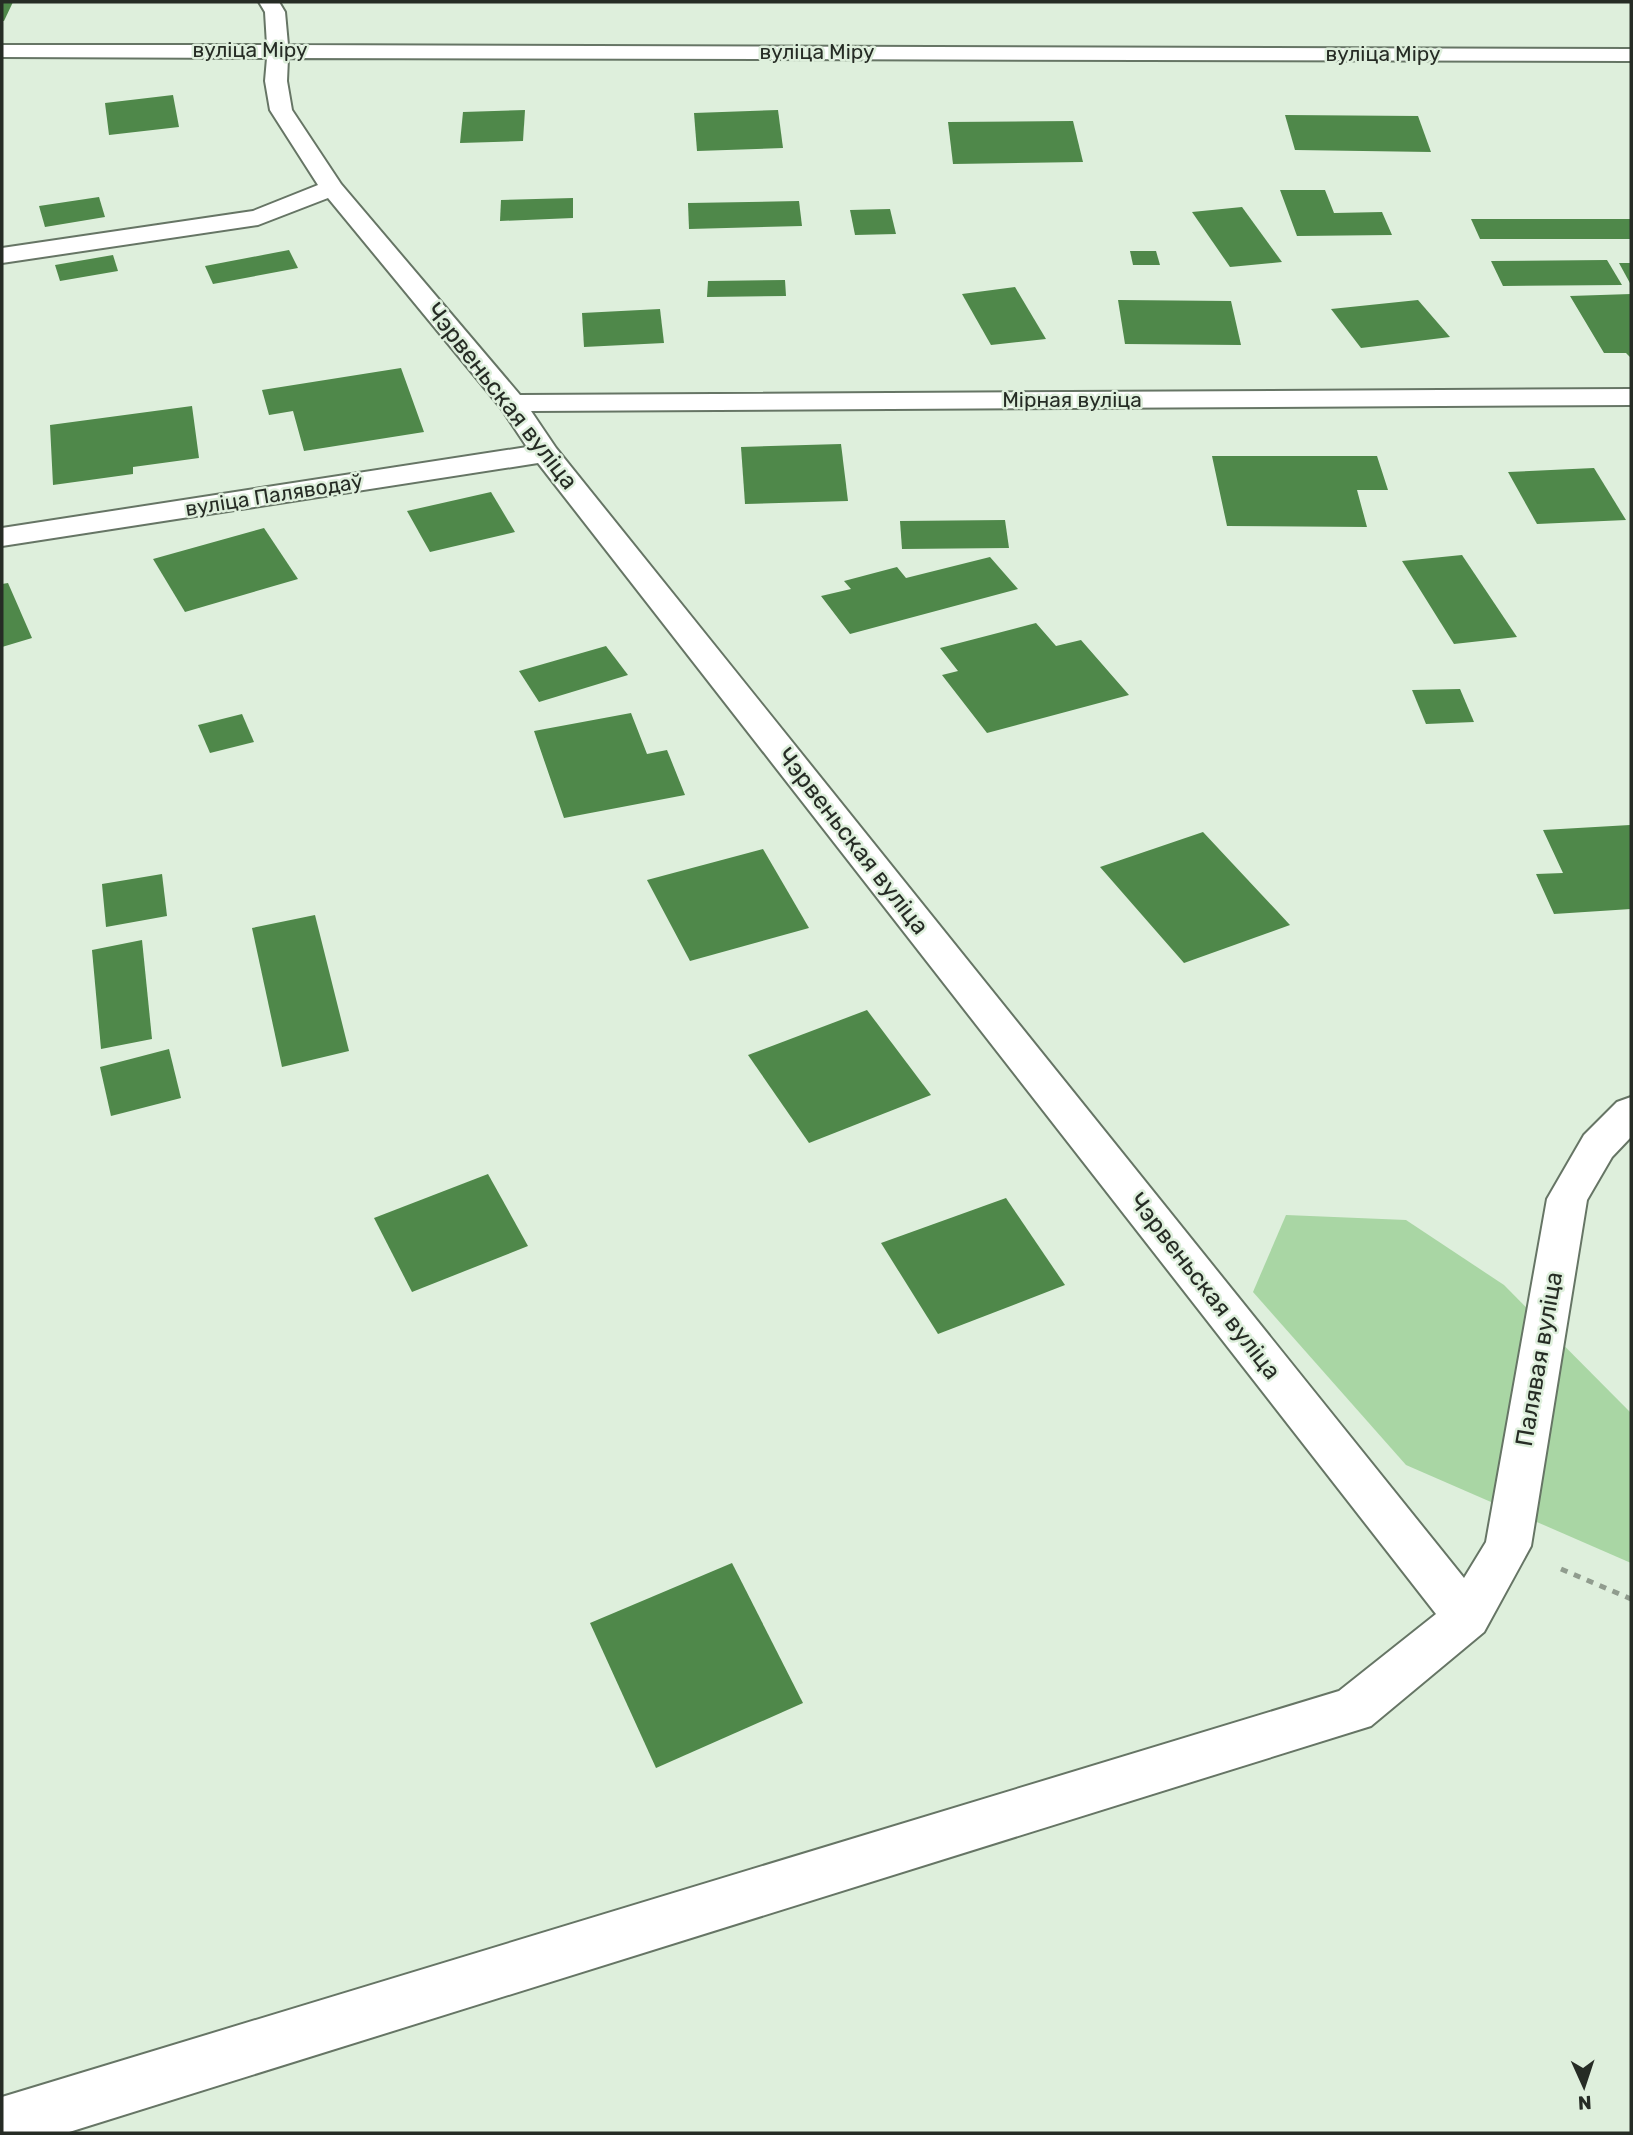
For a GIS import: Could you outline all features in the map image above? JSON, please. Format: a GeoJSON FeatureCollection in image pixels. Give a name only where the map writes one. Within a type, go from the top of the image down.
{"type":"FeatureCollection","features":[{"type":"Feature","properties":{"kind":"street","name":"Чэрвеньская вуліца"},"geometry":{"type":"LineString","coordinates":[[269,2],[275,12],[278,50],[276,81],[281,110],[332,188],[512,404],[545,453],[1466,1617]]}},
{"type":"Feature","properties":{"kind":"street","name":"вуліца Міру"},"geometry":{"type":"LineString","coordinates":[[2,51],[1631,55]]}},
{"type":"Feature","properties":{"kind":"street"},"geometry":{"type":"LineString","coordinates":[[2,256],[258,218],[332,188]]}},
{"type":"Feature","properties":{"kind":"street","name":"Мірная вуліца"},"geometry":{"type":"LineString","coordinates":[[512,404],[1631,397]]}},
{"type":"Feature","properties":{"kind":"street","name":"вуліца Паляводаў"},"geometry":{"type":"LineString","coordinates":[[2,537],[545,453]]}},
{"type":"Feature","properties":{"kind":"street","name":"Палявая вуліца"},"geometry":{"type":"LineString","coordinates":[[2,2125],[1354,1710],[1466,1617],[1508,1546],[1567,1199],[1598,1146],[1631,1112]]}},
{"type":"Feature","properties":{"kind":"path"},"geometry":{"type":"LineString","coordinates":[[1508,1546],[1631,1600]]}},
{"type":"Feature","properties":{"kind":"green space"},"geometry":{"type":"Polygon","coordinates":[[[1286,1215],[1406,1220],[1504,1285],[1631,1413],[1631,1563],[1406,1465],[1253,1292],[1286,1215]]]}},
{"type":"Feature","properties":{"kind":"building"},"geometry":{"type":"Polygon","coordinates":[[[2,2],[13,2],[4,21],[2,21],[2,2]]]}},
{"type":"Feature","properties":{"kind":"building"},"geometry":{"type":"Polygon","coordinates":[[[173,95],[179,127],[109,135],[105,103],[173,95]]]}},
{"type":"Feature","properties":{"kind":"building"},"geometry":{"type":"Polygon","coordinates":[[[525,110],[523,141],[460,143],[463,112],[525,110]]]}},
{"type":"Feature","properties":{"kind":"building"},"geometry":{"type":"Polygon","coordinates":[[[778,110],[783,148],[697,151],[694,113],[778,110]]]}},
{"type":"Feature","properties":{"kind":"building"},"geometry":{"type":"Polygon","coordinates":[[[1285,115],[1418,116],[1431,152],[1295,150],[1285,115]]]}},
{"type":"Feature","properties":{"kind":"building"},"geometry":{"type":"Polygon","coordinates":[[[1073,121],[1083,162],[953,164],[948,122],[1073,121]]]}},
{"type":"Feature","properties":{"kind":"building"},"geometry":{"type":"Polygon","coordinates":[[[1280,190],[1325,190],[1334,213],[1382,212],[1392,235],[1297,236],[1280,190]]]}},
{"type":"Feature","properties":{"kind":"building"},"geometry":{"type":"Polygon","coordinates":[[[99,197],[105,217],[45,227],[39,206],[99,197]]]}},
{"type":"Feature","properties":{"kind":"building"},"geometry":{"type":"Polygon","coordinates":[[[573,198],[573,218],[500,221],[501,200],[573,198]]]}},
{"type":"Feature","properties":{"kind":"building"},"geometry":{"type":"Polygon","coordinates":[[[799,201],[802,226],[689,229],[688,203],[799,201]]]}},
{"type":"Feature","properties":{"kind":"building"},"geometry":{"type":"Polygon","coordinates":[[[1242,207],[1282,262],[1230,267],[1192,212],[1242,207]]]}},
{"type":"Feature","properties":{"kind":"building"},"geometry":{"type":"Polygon","coordinates":[[[890,209],[896,234],[855,235],[850,210],[890,209]]]}},
{"type":"Feature","properties":{"kind":"building"},"geometry":{"type":"Polygon","coordinates":[[[1471,219],[1631,219],[1631,239],[1480,239],[1471,219]]]}},
{"type":"Feature","properties":{"kind":"building"},"geometry":{"type":"Polygon","coordinates":[[[289,250],[298,268],[213,284],[205,266],[289,250]]]}},
{"type":"Feature","properties":{"kind":"building"},"geometry":{"type":"Polygon","coordinates":[[[1130,251],[1156,251],[1160,265],[1133,265],[1130,251]]]}},
{"type":"Feature","properties":{"kind":"building"},"geometry":{"type":"Polygon","coordinates":[[[113,255],[118,271],[60,281],[55,265],[113,255]]]}},
{"type":"Feature","properties":{"kind":"building"},"geometry":{"type":"Polygon","coordinates":[[[1607,260],[1622,285],[1503,286],[1491,261],[1607,260]]]}},
{"type":"Feature","properties":{"kind":"building"},"geometry":{"type":"Polygon","coordinates":[[[1619,263],[1631,263],[1631,285],[1619,263]]]}},
{"type":"Feature","properties":{"kind":"building"},"geometry":{"type":"Polygon","coordinates":[[[785,280],[786,296],[707,297],[708,281],[785,280]]]}},
{"type":"Feature","properties":{"kind":"building"},"geometry":{"type":"Polygon","coordinates":[[[1015,287],[1046,339],[991,345],[962,294],[1015,287]]]}},
{"type":"Feature","properties":{"kind":"building"},"geometry":{"type":"Polygon","coordinates":[[[1631,294],[1631,358],[1626,353],[1604,353],[1570,296],[1631,294]]]}},
{"type":"Feature","properties":{"kind":"building"},"geometry":{"type":"Polygon","coordinates":[[[1118,300],[1231,301],[1241,345],[1125,344],[1118,300]]]}},
{"type":"Feature","properties":{"kind":"building"},"geometry":{"type":"Polygon","coordinates":[[[1418,300],[1450,337],[1361,348],[1331,309],[1418,300]]]}},
{"type":"Feature","properties":{"kind":"building"},"geometry":{"type":"Polygon","coordinates":[[[660,309],[664,343],[584,347],[582,313],[660,309]]]}},
{"type":"Feature","properties":{"kind":"building"},"geometry":{"type":"Polygon","coordinates":[[[401,368],[424,432],[304,451],[293,411],[269,415],[262,390],[401,368]]]}},
{"type":"Feature","properties":{"kind":"building"},"geometry":{"type":"Polygon","coordinates":[[[192,406],[199,458],[133,467],[133,474],[53,485],[50,425],[192,406]]]}},
{"type":"Feature","properties":{"kind":"building"},"geometry":{"type":"Polygon","coordinates":[[[841,444],[848,501],[745,504],[741,447],[841,444]]]}},
{"type":"Feature","properties":{"kind":"building"},"geometry":{"type":"Polygon","coordinates":[[[1212,456],[1377,456],[1388,490],[1357,490],[1367,527],[1227,526],[1212,456]]]}},
{"type":"Feature","properties":{"kind":"building"},"geometry":{"type":"Polygon","coordinates":[[[1594,468],[1626,520],[1537,524],[1508,472],[1594,468]]]}},
{"type":"Feature","properties":{"kind":"building"},"geometry":{"type":"Polygon","coordinates":[[[491,492],[515,532],[430,552],[407,511],[491,492]]]}},
{"type":"Feature","properties":{"kind":"building"},"geometry":{"type":"Polygon","coordinates":[[[1005,520],[1009,548],[902,549],[900,521],[1005,520]]]}},
{"type":"Feature","properties":{"kind":"building"},"geometry":{"type":"Polygon","coordinates":[[[264,528],[298,579],[185,612],[153,559],[264,528]]]}},
{"type":"Feature","properties":{"kind":"building"},"geometry":{"type":"Polygon","coordinates":[[[1462,555],[1517,637],[1454,644],[1402,561],[1462,555]]]}},
{"type":"Feature","properties":{"kind":"building"},"geometry":{"type":"Polygon","coordinates":[[[990,557],[1018,589],[850,634],[821,596],[851,589],[844,581],[897,567],[906,578],[990,557]]]}},
{"type":"Feature","properties":{"kind":"building"},"geometry":{"type":"Polygon","coordinates":[[[8,583],[32,638],[2,647],[2,584],[8,583]]]}},
{"type":"Feature","properties":{"kind":"building"},"geometry":{"type":"Polygon","coordinates":[[[1036,623],[1056,646],[1081,640],[1129,695],[987,733],[942,675],[958,671],[940,648],[1036,623]]]}},
{"type":"Feature","properties":{"kind":"building"},"geometry":{"type":"Polygon","coordinates":[[[606,646],[628,675],[539,702],[519,671],[606,646]]]}},
{"type":"Feature","properties":{"kind":"building"},"geometry":{"type":"Polygon","coordinates":[[[1460,689],[1474,722],[1426,724],[1412,690],[1460,689]]]}},
{"type":"Feature","properties":{"kind":"building"},"geometry":{"type":"Polygon","coordinates":[[[631,713],[647,754],[667,750],[685,795],[564,818],[534,731],[631,713]]]}},
{"type":"Feature","properties":{"kind":"building"},"geometry":{"type":"Polygon","coordinates":[[[242,714],[254,742],[210,753],[198,725],[242,714]]]}},
{"type":"Feature","properties":{"kind":"building"},"geometry":{"type":"Polygon","coordinates":[[[1630,825],[1631,909],[1554,914],[1536,874],[1563,873],[1543,830],[1630,825]]]}},
{"type":"Feature","properties":{"kind":"building"},"geometry":{"type":"Polygon","coordinates":[[[1203,832],[1290,925],[1184,963],[1100,867],[1203,832]]]}},
{"type":"Feature","properties":{"kind":"building"},"geometry":{"type":"Polygon","coordinates":[[[763,849],[809,928],[690,961],[647,880],[763,849]]]}},
{"type":"Feature","properties":{"kind":"building"},"geometry":{"type":"Polygon","coordinates":[[[162,874],[167,916],[106,927],[102,884],[162,874]]]}},
{"type":"Feature","properties":{"kind":"building"},"geometry":{"type":"Polygon","coordinates":[[[315,915],[349,1051],[282,1067],[252,928],[315,915]]]}},
{"type":"Feature","properties":{"kind":"building"},"geometry":{"type":"Polygon","coordinates":[[[142,940],[152,1039],[101,1049],[92,950],[142,940]]]}},
{"type":"Feature","properties":{"kind":"building"},"geometry":{"type":"Polygon","coordinates":[[[867,1010],[931,1095],[809,1143],[748,1055],[867,1010]]]}},
{"type":"Feature","properties":{"kind":"building"},"geometry":{"type":"Polygon","coordinates":[[[169,1049],[181,1098],[111,1116],[100,1067],[169,1049]]]}},
{"type":"Feature","properties":{"kind":"building"},"geometry":{"type":"Polygon","coordinates":[[[488,1174],[528,1246],[412,1292],[374,1218],[488,1174]]]}},
{"type":"Feature","properties":{"kind":"building"},"geometry":{"type":"Polygon","coordinates":[[[1006,1198],[1065,1285],[938,1334],[881,1243],[1006,1198]]]}},
{"type":"Feature","properties":{"kind":"building"},"geometry":{"type":"Polygon","coordinates":[[[732,1563],[803,1703],[656,1768],[590,1623],[732,1563]]]}}]}
